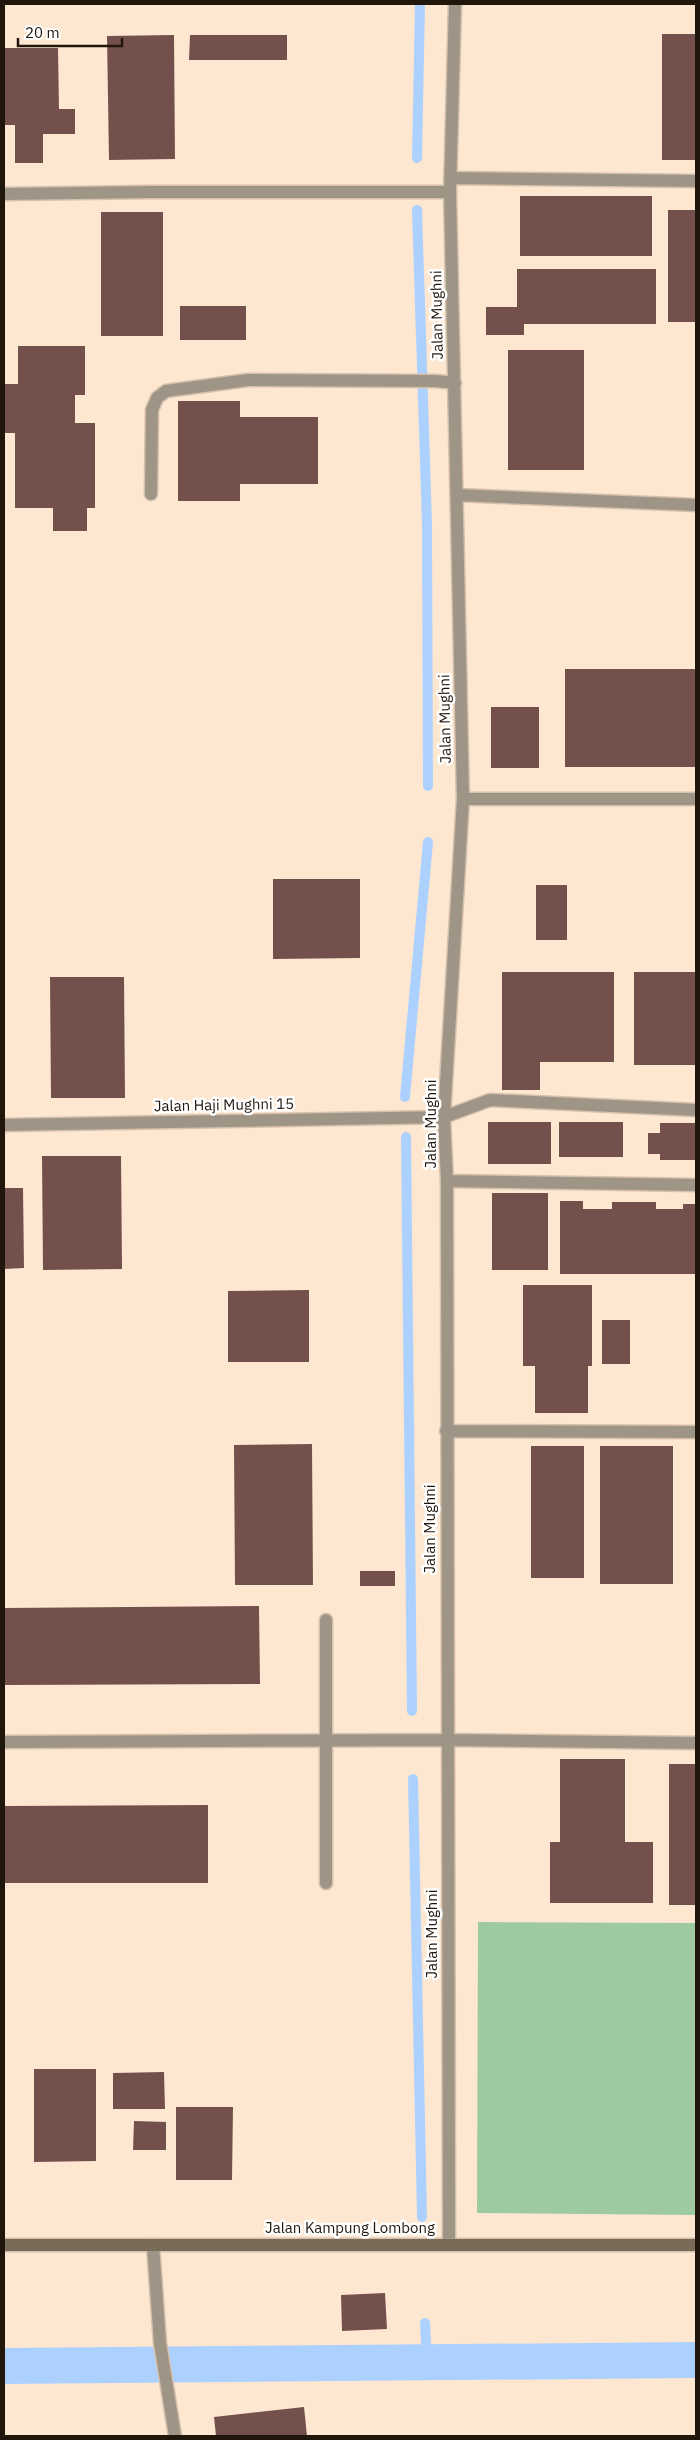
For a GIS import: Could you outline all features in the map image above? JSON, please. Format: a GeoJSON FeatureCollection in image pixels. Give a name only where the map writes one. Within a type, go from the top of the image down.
{"type":"FeatureCollection","features":[{"type":"Feature","properties":{"kind":"street","name":"Jalan Mughni"},"geometry":{"type":"LineString","coordinates":[[450,2244],[446,1431],[447,1181],[444,1117],[463,799],[450,192],[455,4]]}},
{"type":"Feature","properties":{"kind":"street"},"geometry":{"type":"LineString","coordinates":[[450,178],[696,181]]}},
{"type":"Feature","properties":{"kind":"street"},"geometry":{"type":"LineString","coordinates":[[4,194],[450,192]]}},
{"type":"Feature","properties":{"kind":"street"},"geometry":{"type":"LineString","coordinates":[[150,494],[152,410],[158,398],[166,392],[248,380],[436,381],[455,384]]}},
{"type":"Feature","properties":{"kind":"street"},"geometry":{"type":"LineString","coordinates":[[457,495],[696,504]]}},
{"type":"Feature","properties":{"kind":"street"},"geometry":{"type":"LineString","coordinates":[[463,799],[696,799]]}},
{"type":"Feature","properties":{"kind":"street","name":"Jalan Haji Mughni 15"},"geometry":{"type":"LineString","coordinates":[[4,1125],[444,1117],[490,1100],[696,1110]]}},
{"type":"Feature","properties":{"kind":"street"},"geometry":{"type":"LineString","coordinates":[[447,1181],[696,1185]]}},
{"type":"Feature","properties":{"kind":"street"},"geometry":{"type":"LineString","coordinates":[[446,1431],[696,1432]]}},
{"type":"Feature","properties":{"kind":"street"},"geometry":{"type":"LineString","coordinates":[[326,1620],[326,1883]]}},
{"type":"Feature","properties":{"kind":"street"},"geometry":{"type":"LineString","coordinates":[[4,1742],[448,1740],[696,1743]]}},
{"type":"Feature","properties":{"kind":"street","name":"Jalan Kampung Lombong"},"geometry":{"type":"LineString","coordinates":[[4,2244],[696,2245]]}},
{"type":"Feature","properties":{"kind":"street"},"geometry":{"type":"LineString","coordinates":[[153,2245],[160,2343],[165,2386],[175,2436]]}},
{"type":"Feature","properties":{"kind":"green space"},"geometry":{"type":"Polygon","coordinates":[[[478,1922],[696,1923],[696,2215],[477,2213],[478,1922]]]}},
{"type":"Feature","properties":{"kind":"building"},"geometry":{"type":"Polygon","coordinates":[[[662,34],[696,34],[696,160],[662,160],[662,34]]]}},
{"type":"Feature","properties":{"kind":"building"},"geometry":{"type":"Polygon","coordinates":[[[174,35],[175,159],[109,160],[107,36],[174,35]]]}},
{"type":"Feature","properties":{"kind":"building"},"geometry":{"type":"Polygon","coordinates":[[[190,35],[287,35],[287,60],[189,60],[190,35]]]}},
{"type":"Feature","properties":{"kind":"building"},"geometry":{"type":"Polygon","coordinates":[[[4,48],[58,48],[59,109],[75,109],[75,134],[43,134],[43,163],[15,163],[15,125],[4,125],[4,48]]]}},
{"type":"Feature","properties":{"kind":"building"},"geometry":{"type":"Polygon","coordinates":[[[520,196],[652,196],[652,256],[520,256],[520,196]]]}},
{"type":"Feature","properties":{"kind":"building"},"geometry":{"type":"Polygon","coordinates":[[[668,210],[696,210],[696,322],[668,322],[668,210]]]}},
{"type":"Feature","properties":{"kind":"building"},"geometry":{"type":"Polygon","coordinates":[[[101,212],[163,212],[163,336],[101,336],[101,212]]]}},
{"type":"Feature","properties":{"kind":"building"},"geometry":{"type":"Polygon","coordinates":[[[517,269],[656,269],[656,324],[524,324],[524,335],[486,335],[486,307],[517,307],[517,269]]]}},
{"type":"Feature","properties":{"kind":"building"},"geometry":{"type":"Polygon","coordinates":[[[180,306],[246,306],[246,340],[180,340],[180,306]]]}},
{"type":"Feature","properties":{"kind":"building"},"geometry":{"type":"Polygon","coordinates":[[[18,346],[85,346],[85,395],[75,395],[75,423],[95,423],[95,508],[87,508],[87,531],[53,531],[53,508],[15,508],[15,433],[4,433],[4,384],[18,384],[18,346]]]}},
{"type":"Feature","properties":{"kind":"building"},"geometry":{"type":"Polygon","coordinates":[[[508,350],[584,350],[584,470],[508,470],[508,350]]]}},
{"type":"Feature","properties":{"kind":"building"},"geometry":{"type":"Polygon","coordinates":[[[178,401],[240,401],[240,417],[318,417],[318,484],[240,484],[240,501],[178,501],[178,401]]]}},
{"type":"Feature","properties":{"kind":"building"},"geometry":{"type":"Polygon","coordinates":[[[565,669],[696,669],[696,767],[565,767],[565,669]]]}},
{"type":"Feature","properties":{"kind":"building"},"geometry":{"type":"Polygon","coordinates":[[[491,707],[539,707],[539,768],[491,768],[491,707]]]}},
{"type":"Feature","properties":{"kind":"building"},"geometry":{"type":"Polygon","coordinates":[[[273,879],[360,879],[360,958],[273,959],[273,879]]]}},
{"type":"Feature","properties":{"kind":"building"},"geometry":{"type":"Polygon","coordinates":[[[536,885],[567,885],[567,940],[536,940],[536,885]]]}},
{"type":"Feature","properties":{"kind":"building"},"geometry":{"type":"Polygon","coordinates":[[[502,972],[614,972],[614,1062],[540,1062],[540,1090],[502,1090],[502,972]]]}},
{"type":"Feature","properties":{"kind":"building"},"geometry":{"type":"Polygon","coordinates":[[[634,972],[695,972],[695,1065],[634,1065],[634,972]]]}},
{"type":"Feature","properties":{"kind":"building"},"geometry":{"type":"Polygon","coordinates":[[[50,977],[124,977],[125,1098],[51,1098],[50,977]]]}},
{"type":"Feature","properties":{"kind":"building"},"geometry":{"type":"Polygon","coordinates":[[[488,1122],[551,1122],[551,1164],[488,1164],[488,1122]]]}},
{"type":"Feature","properties":{"kind":"building"},"geometry":{"type":"Polygon","coordinates":[[[559,1122],[623,1122],[623,1157],[559,1157],[559,1122]]]}},
{"type":"Feature","properties":{"kind":"building"},"geometry":{"type":"Polygon","coordinates":[[[660,1123],[696,1123],[696,1160],[660,1160],[660,1154],[648,1154],[648,1133],[660,1133],[660,1123]]]}},
{"type":"Feature","properties":{"kind":"building"},"geometry":{"type":"Polygon","coordinates":[[[42,1156],[121,1156],[122,1269],[43,1270],[42,1156]]]}},
{"type":"Feature","properties":{"kind":"building"},"geometry":{"type":"Polygon","coordinates":[[[4,1188],[23,1188],[24,1268],[4,1269],[4,1188]]]}},
{"type":"Feature","properties":{"kind":"building"},"geometry":{"type":"Polygon","coordinates":[[[492,1193],[548,1193],[548,1270],[492,1270],[492,1193]]]}},
{"type":"Feature","properties":{"kind":"building"},"geometry":{"type":"Polygon","coordinates":[[[560,1201],[583,1201],[583,1209],[612,1209],[612,1202],[656,1202],[656,1209],[683,1209],[683,1204],[696,1204],[696,1274],[560,1274],[560,1201]]]}},
{"type":"Feature","properties":{"kind":"building"},"geometry":{"type":"Polygon","coordinates":[[[523,1285],[592,1285],[592,1366],[588,1366],[588,1413],[535,1413],[535,1366],[523,1366],[523,1285]]]}},
{"type":"Feature","properties":{"kind":"building"},"geometry":{"type":"Polygon","coordinates":[[[309,1290],[309,1362],[228,1362],[228,1291],[309,1290]]]}},
{"type":"Feature","properties":{"kind":"building"},"geometry":{"type":"Polygon","coordinates":[[[602,1320],[630,1320],[630,1364],[602,1364],[602,1320]]]}},
{"type":"Feature","properties":{"kind":"building"},"geometry":{"type":"Polygon","coordinates":[[[312,1444],[313,1585],[235,1585],[234,1445],[312,1444]]]}},
{"type":"Feature","properties":{"kind":"building"},"geometry":{"type":"Polygon","coordinates":[[[531,1446],[584,1446],[584,1578],[531,1578],[531,1446]]]}},
{"type":"Feature","properties":{"kind":"building"},"geometry":{"type":"Polygon","coordinates":[[[600,1446],[673,1446],[673,1584],[600,1584],[600,1446]]]}},
{"type":"Feature","properties":{"kind":"building"},"geometry":{"type":"Polygon","coordinates":[[[360,1571],[395,1571],[395,1586],[360,1586],[360,1571]]]}},
{"type":"Feature","properties":{"kind":"building"},"geometry":{"type":"Polygon","coordinates":[[[259,1606],[260,1684],[4,1685],[4,1608],[259,1606]]]}},
{"type":"Feature","properties":{"kind":"building"},"geometry":{"type":"Polygon","coordinates":[[[560,1759],[625,1759],[625,1842],[653,1842],[653,1903],[550,1903],[550,1842],[560,1842],[560,1759]]]}},
{"type":"Feature","properties":{"kind":"building"},"geometry":{"type":"Polygon","coordinates":[[[669,1764],[696,1764],[696,1905],[669,1905],[669,1764]]]}},
{"type":"Feature","properties":{"kind":"building"},"geometry":{"type":"Polygon","coordinates":[[[208,1805],[208,1883],[4,1883],[4,1806],[208,1805]]]}},
{"type":"Feature","properties":{"kind":"building"},"geometry":{"type":"Polygon","coordinates":[[[34,2069],[96,2069],[96,2161],[34,2162],[34,2069]]]}},
{"type":"Feature","properties":{"kind":"building"},"geometry":{"type":"Polygon","coordinates":[[[164,2072],[165,2109],[113,2109],[113,2073],[164,2072]]]}},
{"type":"Feature","properties":{"kind":"building"},"geometry":{"type":"Polygon","coordinates":[[[176,2107],[233,2107],[232,2180],[176,2180],[176,2107]]]}},
{"type":"Feature","properties":{"kind":"building"},"geometry":{"type":"Polygon","coordinates":[[[134,2121],[166,2122],[166,2150],[133,2150],[134,2121]]]}},
{"type":"Feature","properties":{"kind":"building"},"geometry":{"type":"Polygon","coordinates":[[[385,2293],[387,2329],[342,2331],[341,2295],[385,2293]]]}},
{"type":"Feature","properties":{"kind":"building"},"geometry":{"type":"Polygon","coordinates":[[[304,2407],[307,2436],[216,2436],[214,2417],[304,2407]]]}},
{"type":"Feature","properties":{"kind":"waterway"},"geometry":{"type":"LineString","coordinates":[[417,158],[420,4]]}},
{"type":"Feature","properties":{"kind":"waterway"},"geometry":{"type":"LineString","coordinates":[[417,210],[427,525],[428,786]]}},
{"type":"Feature","properties":{"kind":"waterway"},"geometry":{"type":"LineString","coordinates":[[405,1097],[428,842]]}},
{"type":"Feature","properties":{"kind":"waterway"},"geometry":{"type":"LineString","coordinates":[[406,1137],[412,1711]]}},
{"type":"Feature","properties":{"kind":"waterway"},"geometry":{"type":"LineString","coordinates":[[413,1779],[422,2217]]}},
{"type":"Feature","properties":{"kind":"waterway"},"geometry":{"type":"LineString","coordinates":[[425,2323],[427,2361]]}},
{"type":"Feature","properties":{"kind":"waterway"},"geometry":{"type":"LineString","coordinates":[[4,2366],[696,2360]]}}]}
